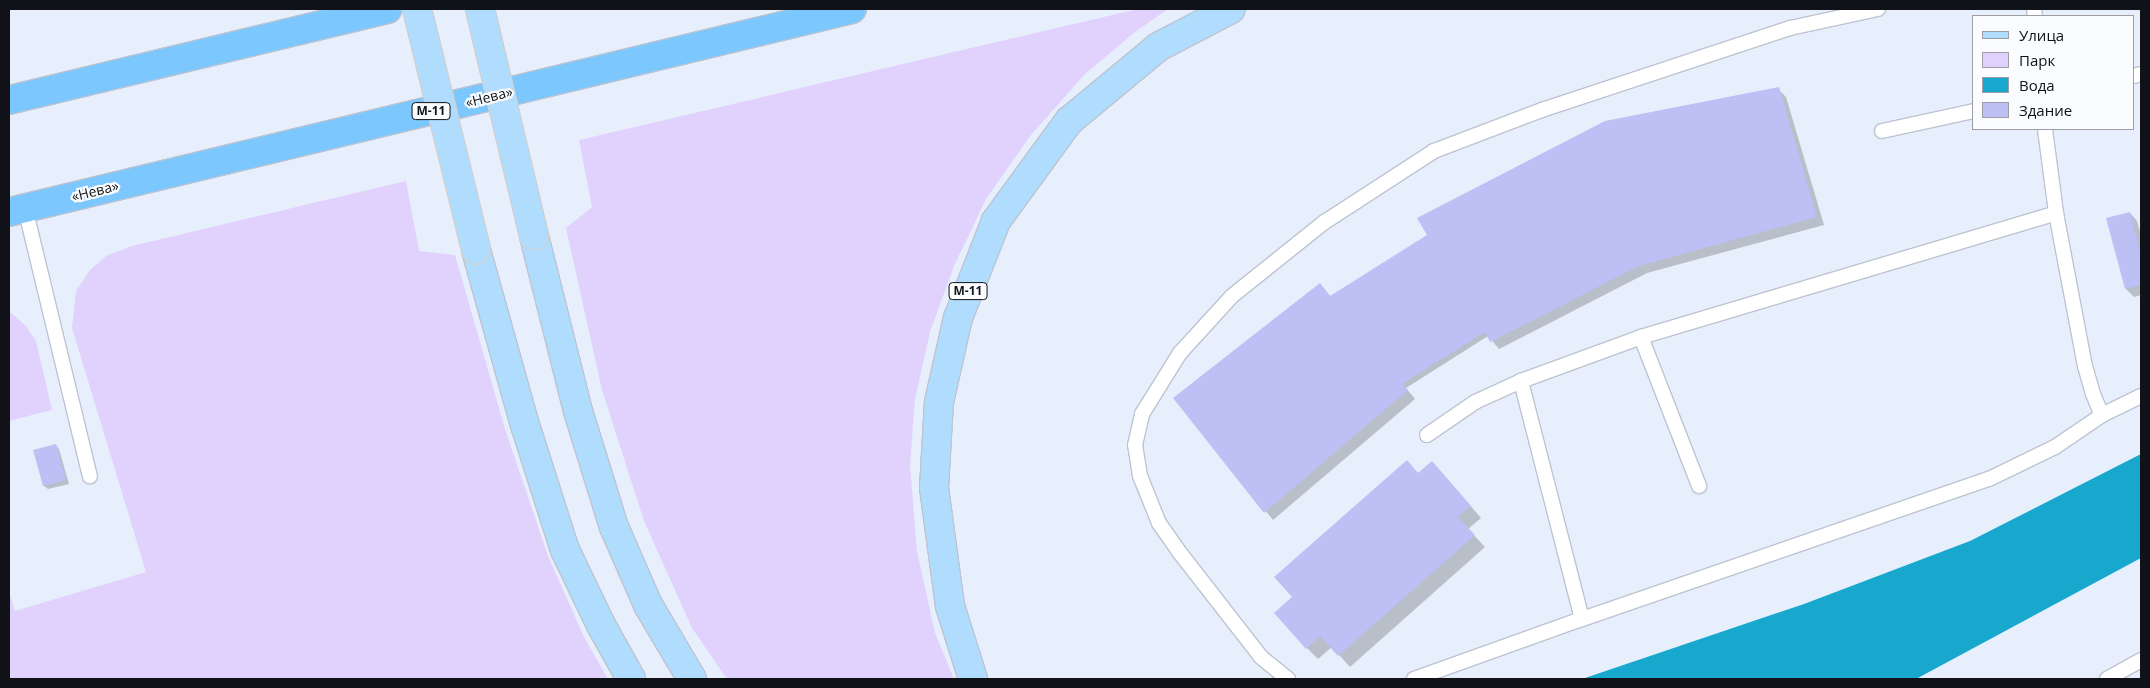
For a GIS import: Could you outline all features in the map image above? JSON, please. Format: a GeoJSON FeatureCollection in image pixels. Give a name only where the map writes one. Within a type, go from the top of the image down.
{"type":"FeatureCollection","features":[{"type":"Feature","properties":{"kind":"highway"},"geometry":{"type":"LineString","coordinates":[[9,100],[387,9]]}},
{"type":"Feature","properties":{"kind":"highway","name":"«Нева»"},"geometry":{"type":"LineString","coordinates":[[17,210],[852,9]]}},
{"type":"Feature","properties":{"kind":"main road","name":"М-11"},"geometry":{"type":"LineString","coordinates":[[417,9],[476,250],[525,426],[565,550],[600,625],[631,679]]}},
{"type":"Feature","properties":{"kind":"main road"},"geometry":{"type":"LineString","coordinates":[[480,9],[578,411],[614,528],[648,605],[692,679]]}},
{"type":"Feature","properties":{"kind":"main road","name":"М-11"},"geometry":{"type":"LineString","coordinates":[[973,679],[950,606],[934,488],[939,402],[958,318],[996,221],[1069,121],[1158,47],[1231,9]]}},
{"type":"Feature","properties":{"kind":"lane"},"geometry":{"type":"LineString","coordinates":[[1284,678],[1261,657],[1175,546],[1159,523],[1140,476],[1135,445],[1142,414],[1180,353],[1232,296],[1323,223],[1434,151],[1542,110],[1790,28],[1878,9]]}},
{"type":"Feature","properties":{"kind":"lane"},"geometry":{"type":"LineString","coordinates":[[1882,131],[1972,111]]}},
{"type":"Feature","properties":{"kind":"lane"},"geometry":{"type":"LineString","coordinates":[[2045,130],[2056,213],[2085,366],[2093,394],[2102,415]]}},
{"type":"Feature","properties":{"kind":"lane"},"geometry":{"type":"LineString","coordinates":[[17,210],[90,476]]}},
{"type":"Feature","properties":{"kind":"lane"},"geometry":{"type":"LineString","coordinates":[[1427,435],[1475,402],[1521,381],[1640,336],[2056,213]]}},
{"type":"Feature","properties":{"kind":"lane"},"geometry":{"type":"LineString","coordinates":[[1640,336],[1699,486]]}},
{"type":"Feature","properties":{"kind":"lane"},"geometry":{"type":"LineString","coordinates":[[1521,381],[1582,618]]}},
{"type":"Feature","properties":{"kind":"lane"},"geometry":{"type":"LineString","coordinates":[[1414,679],[1582,618],[1989,479],[2055,447],[2102,415],[2141,396]]}},
{"type":"Feature","properties":{"kind":"lane"},"geometry":{"type":"LineString","coordinates":[[2107,679],[2141,660]]}},
{"type":"Feature","properties":{"kind":"green space"},"geometry":{"type":"Polygon","coordinates":[[[1138,9],[1168,9],[1135,32],[1084,75],[1031,135],[986,199],[954,266],[930,332],[915,399],[910,465],[917,551],[935,633],[954,679],[727,679],[692,628],[644,521],[602,390],[566,228],[592,207],[579,140],[1138,9]]]}},
{"type":"Feature","properties":{"kind":"green space"},"geometry":{"type":"Polygon","coordinates":[[[406,181],[419,251],[455,255],[505,429],[548,556],[585,639],[608,679],[9,679],[9,592],[15,611],[146,572],[72,328],[76,291],[90,270],[106,256],[132,246],[406,181]]]}},
{"type":"Feature","properties":{"kind":"green space"},"geometry":{"type":"Polygon","coordinates":[[[9,311],[26,326],[36,341],[52,410],[9,421],[9,311]]]}},
{"type":"Feature","properties":{"kind":"water"},"geometry":{"type":"Polygon","coordinates":[[[2141,454],[2141,558],[1916,679],[1582,679],[1804,604],[1970,541],[2141,454]]]}},
{"type":"Feature","properties":{"kind":"building"},"geometry":{"type":"Polygon","coordinates":[[[1779,87],[1817,217],[1639,266],[1490,342],[1485,332],[1402,384],[1408,390],[1264,513],[1173,398],[1320,283],[1330,296],[1427,235],[1417,218],[1605,121],[1779,87]]]}},
{"type":"Feature","properties":{"kind":"building"},"geometry":{"type":"Polygon","coordinates":[[[2130,212],[2141,254],[2141,285],[2125,289],[2106,218],[2130,212]]]}},
{"type":"Feature","properties":{"kind":"building"},"geometry":{"type":"Polygon","coordinates":[[[56,444],[66,480],[43,486],[33,450],[56,444]]]}},
{"type":"Feature","properties":{"kind":"building"},"geometry":{"type":"Polygon","coordinates":[[[1407,460],[1418,473],[1432,461],[1471,506],[1458,517],[1475,535],[1338,656],[1320,636],[1306,649],[1274,613],[1292,597],[1274,577],[1407,460]]]}}]}
